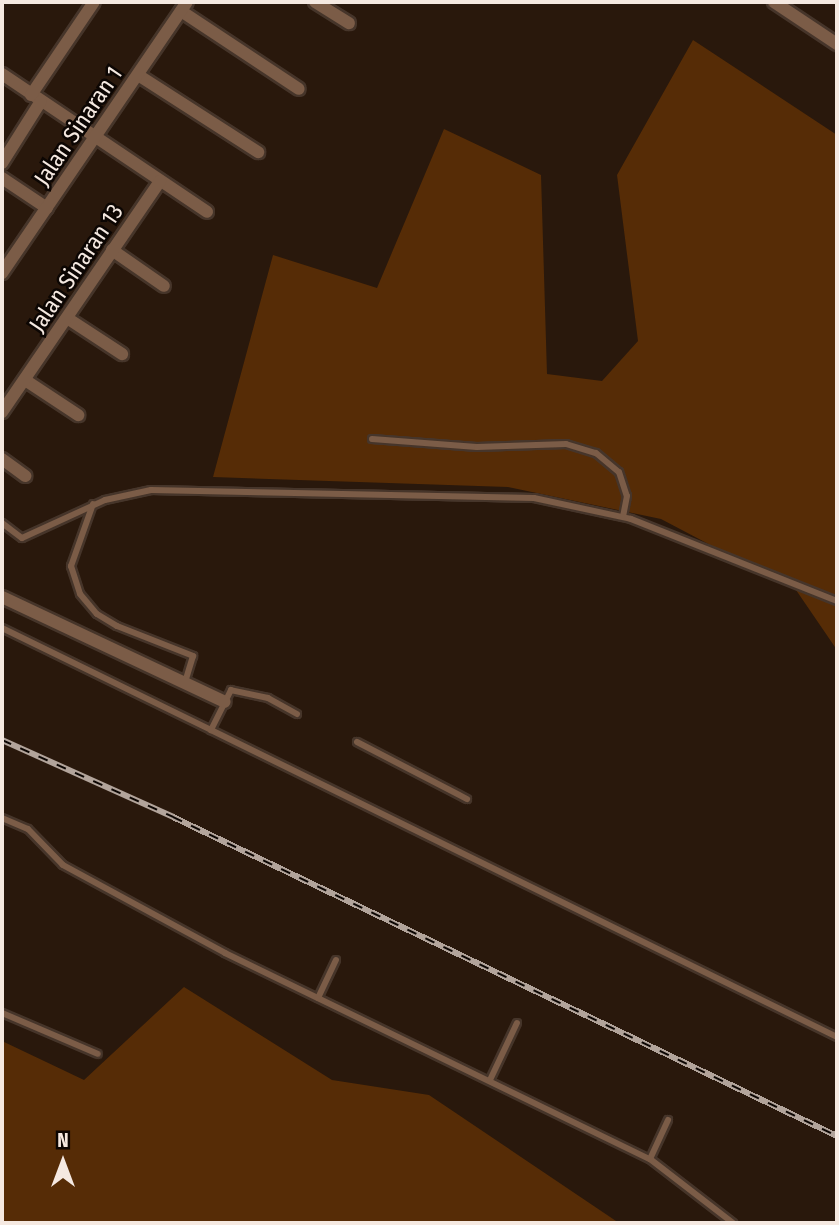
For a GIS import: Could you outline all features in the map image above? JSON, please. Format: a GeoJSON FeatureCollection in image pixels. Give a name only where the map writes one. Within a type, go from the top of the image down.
{"type":"FeatureCollection","features":[{"type":"Feature","properties":{"kind":"street"},"geometry":{"type":"LineString","coordinates":[[2,163],[36,98],[94,2]]}},
{"type":"Feature","properties":{"kind":"street"},"geometry":{"type":"LineString","coordinates":[[315,2],[349,23]]}},
{"type":"Feature","properties":{"kind":"street"},"geometry":{"type":"LineString","coordinates":[[775,2],[837,44]]}},
{"type":"Feature","properties":{"kind":"street"},"geometry":{"type":"LineString","coordinates":[[184,7],[299,89]]}},
{"type":"Feature","properties":{"kind":"street","name":"Jalan Sinaran 1"},"geometry":{"type":"LineString","coordinates":[[3,270],[184,7]]}},
{"type":"Feature","properties":{"kind":"street"},"geometry":{"type":"LineString","coordinates":[[2,74],[207,212]]}},
{"type":"Feature","properties":{"kind":"street"},"geometry":{"type":"LineString","coordinates":[[138,75],[258,152]]}},
{"type":"Feature","properties":{"kind":"street"},"geometry":{"type":"LineString","coordinates":[[2,177],[47,208]]}},
{"type":"Feature","properties":{"kind":"street","name":"Jalan Sinaran 13"},"geometry":{"type":"LineString","coordinates":[[2,412],[160,181]]}},
{"type":"Feature","properties":{"kind":"street"},"geometry":{"type":"LineString","coordinates":[[112,250],[164,286]]}},
{"type":"Feature","properties":{"kind":"street"},"geometry":{"type":"LineString","coordinates":[[67,318],[122,354]]}},
{"type":"Feature","properties":{"kind":"street"},"geometry":{"type":"LineString","coordinates":[[25,380],[78,415]]}},
{"type":"Feature","properties":{"kind":"street"},"geometry":{"type":"LineString","coordinates":[[2,459],[25,476]]}},
{"type":"Feature","properties":{"kind":"street"},"geometry":{"type":"LineString","coordinates":[[2,597],[225,702]]}},
{"type":"Feature","properties":{"kind":"lane"},"geometry":{"type":"LineString","coordinates":[[372,439],[477,447],[566,444],[596,453],[619,472],[627,496],[623,517]]}},
{"type":"Feature","properties":{"kind":"lane"},"geometry":{"type":"LineString","coordinates":[[2,523],[22,538],[93,504],[151,490],[534,498],[623,517],[837,601]]}},
{"type":"Feature","properties":{"kind":"lane"},"geometry":{"type":"LineString","coordinates":[[93,504],[71,566],[80,594],[97,614],[117,626],[193,656],[185,683]]}},
{"type":"Feature","properties":{"kind":"lane"},"geometry":{"type":"LineString","coordinates":[[2,628],[837,1037]]}},
{"type":"Feature","properties":{"kind":"lane"},"geometry":{"type":"LineString","coordinates":[[211,730],[231,690],[243,689],[297,714]]}},
{"type":"Feature","properties":{"kind":"lane"},"geometry":{"type":"LineString","coordinates":[[357,742],[467,799]]}},
{"type":"Feature","properties":{"kind":"lane"},"geometry":{"type":"LineString","coordinates":[[2,818],[28,829],[63,865],[318,998],[650,1159],[733,1223]]}},
{"type":"Feature","properties":{"kind":"lane"},"geometry":{"type":"LineString","coordinates":[[318,998],[336,960]]}},
{"type":"Feature","properties":{"kind":"lane"},"geometry":{"type":"LineString","coordinates":[[2,1013],[98,1054]]}},
{"type":"Feature","properties":{"kind":"lane"},"geometry":{"type":"LineString","coordinates":[[490,1080],[517,1023]]}},
{"type":"Feature","properties":{"kind":"lane"},"geometry":{"type":"LineString","coordinates":[[650,1159],[668,1120]]}},
{"type":"Feature","properties":{"kind":"shaded area"},"geometry":{"type":"Polygon","coordinates":[[[693,40],[837,135],[837,650],[796,590],[661,519],[508,487],[213,477],[273,255],[377,288],[444,129],[541,175],[547,374],[602,381],[638,341],[617,175],[693,40]]]}},
{"type":"Feature","properties":{"kind":"shaded area"},"geometry":{"type":"Polygon","coordinates":[[[184,987],[332,1080],[429,1095],[619,1223],[2,1223],[2,1041],[84,1080],[184,987]]]}},
{"type":"Feature","properties":{"kind":"railway"},"geometry":{"type":"LineString","coordinates":[[2,740],[173,817],[837,1136]]}}]}
